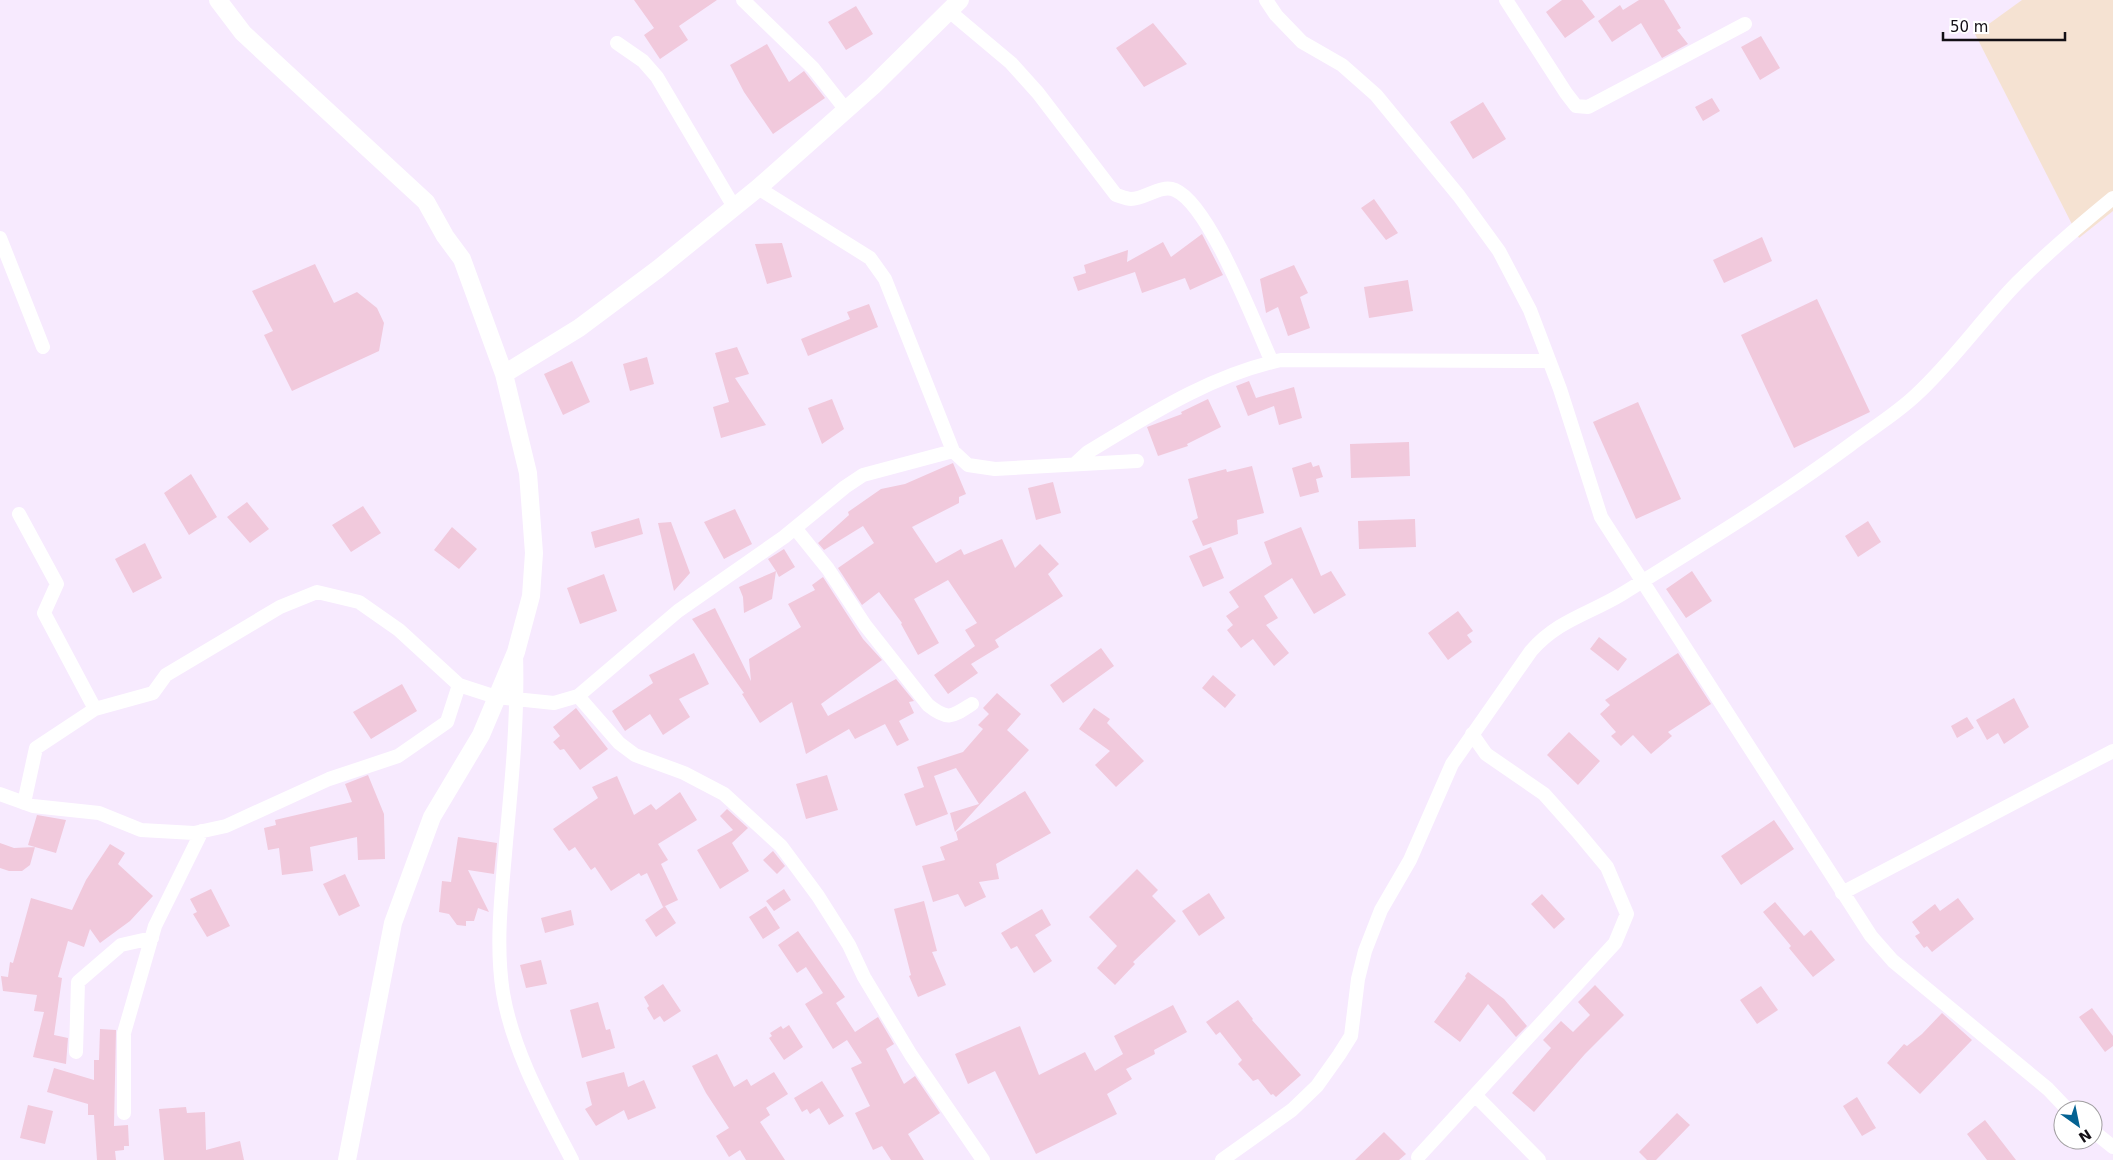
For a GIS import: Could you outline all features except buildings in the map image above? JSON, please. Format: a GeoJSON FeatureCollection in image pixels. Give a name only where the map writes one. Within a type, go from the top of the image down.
{"type":"FeatureCollection","features":[{"type":"Feature","properties":{"kind":"street"},"geometry":{"type":"LineString","coordinates":[[218,0],[243,33],[426,202],[445,236],[462,259],[504,374],[528,473],[534,553],[531,596],[516,652],[481,735],[432,817],[393,923],[347,1160]]}},
{"type":"Feature","properties":{"kind":"street"},"geometry":{"type":"LineString","coordinates":[[743,0],[813,68],[846,110]]}},
{"type":"Feature","properties":{"kind":"street"},"geometry":{"type":"LineString","coordinates":[[1266,0],[1276,15],[1302,42],[1342,66],[1376,94],[1459,196],[1499,251],[1530,310],[1601,517],[1871,936],[1893,961],[2048,1089],[2058,1100]]}},
{"type":"Feature","properties":{"kind":"street"},"geometry":{"type":"LineString","coordinates":[[1506,0],[1576,106],[1588,107],[1745,24]]}},
{"type":"Feature","properties":{"kind":"street"},"geometry":{"type":"LineString","coordinates":[[504,374],[579,328],[658,269],[758,188],[846,110],[955,6],[1038,93],[1116,194],[1131,199],[1158,190],[1174,189],[1189,198],[1221,248],[1272,362]]}},
{"type":"Feature","properties":{"kind":"street"},"geometry":{"type":"LineString","coordinates":[[617,43],[643,61],[657,77],[734,207]]}},
{"type":"Feature","properties":{"kind":"street"},"geometry":{"type":"LineString","coordinates":[[758,188],[870,258],[885,279],[953,451],[968,465],[994,469],[1137,461]]}},
{"type":"Feature","properties":{"kind":"street"},"geometry":{"type":"LineString","coordinates":[[1222,1160],[1292,1110],[1318,1086],[1351,1036],[1358,979],[1365,951],[1381,910],[1410,860],[1452,764],[1531,651],[1543,637],[1571,618],[1614,599],[1746,518],[1848,447],[1914,396],[1950,361],[2017,284],[2072,232],[2113,198]]}},
{"type":"Feature","properties":{"kind":"street"},"geometry":{"type":"LineString","coordinates":[[0,238],[43,347]]}},
{"type":"Feature","properties":{"kind":"street"},"geometry":{"type":"LineString","coordinates":[[1076,463],[1088,452],[1174,400],[1240,370],[1281,360],[1549,361]]}},
{"type":"Feature","properties":{"kind":"street"},"geometry":{"type":"LineString","coordinates":[[24,803],[36,748],[95,708],[153,693],[166,675],[280,607],[317,592],[359,602],[399,630],[459,685],[496,698],[554,703],[578,696],[678,611],[795,528],[863,476],[953,451]]}},
{"type":"Feature","properties":{"kind":"street"},"geometry":{"type":"LineString","coordinates":[[19,514],[57,584],[44,613],[95,708]]}},
{"type":"Feature","properties":{"kind":"street"},"geometry":{"type":"LineString","coordinates":[[795,528],[828,569],[865,625],[928,705],[941,716],[954,716],[972,704]]}},
{"type":"Feature","properties":{"kind":"street"},"geometry":{"type":"LineString","coordinates":[[516,652],[518,699],[502,886],[499,958],[504,994],[515,1041],[572,1160]]}},
{"type":"Feature","properties":{"kind":"street"},"geometry":{"type":"LineString","coordinates":[[0,794],[24,803],[99,813],[142,830],[194,833],[226,826],[329,780],[398,756],[447,722],[459,685]]}},
{"type":"Feature","properties":{"kind":"street"},"geometry":{"type":"LineString","coordinates":[[578,696],[619,743],[635,755],[684,773],[724,794],[781,846],[818,896],[849,945],[864,977],[911,1055],[983,1160]]}},
{"type":"Feature","properties":{"kind":"street"},"geometry":{"type":"LineString","coordinates":[[1418,1157],[1615,943],[1628,914],[1606,867],[1577,831],[1544,794],[1486,754],[1472,734]]}},
{"type":"Feature","properties":{"kind":"street"},"geometry":{"type":"LineString","coordinates":[[1842,893],[2113,751]]}},
{"type":"Feature","properties":{"kind":"street"},"geometry":{"type":"LineString","coordinates":[[124,1112],[124,1033],[155,926],[202,831]]}},
{"type":"Feature","properties":{"kind":"street"},"geometry":{"type":"LineString","coordinates":[[76,1052],[78,982],[121,945],[152,938]]}},
{"type":"Feature","properties":{"kind":"street"},"geometry":{"type":"LineString","coordinates":[[1475,1095],[1539,1160]]}},
{"type":"Feature","properties":{"kind":"shaded area"},"geometry":{"type":"Polygon","coordinates":[[[2022,0],[2113,0],[2113,211],[2079,238],[1975,34],[2022,0]]]}}]}
